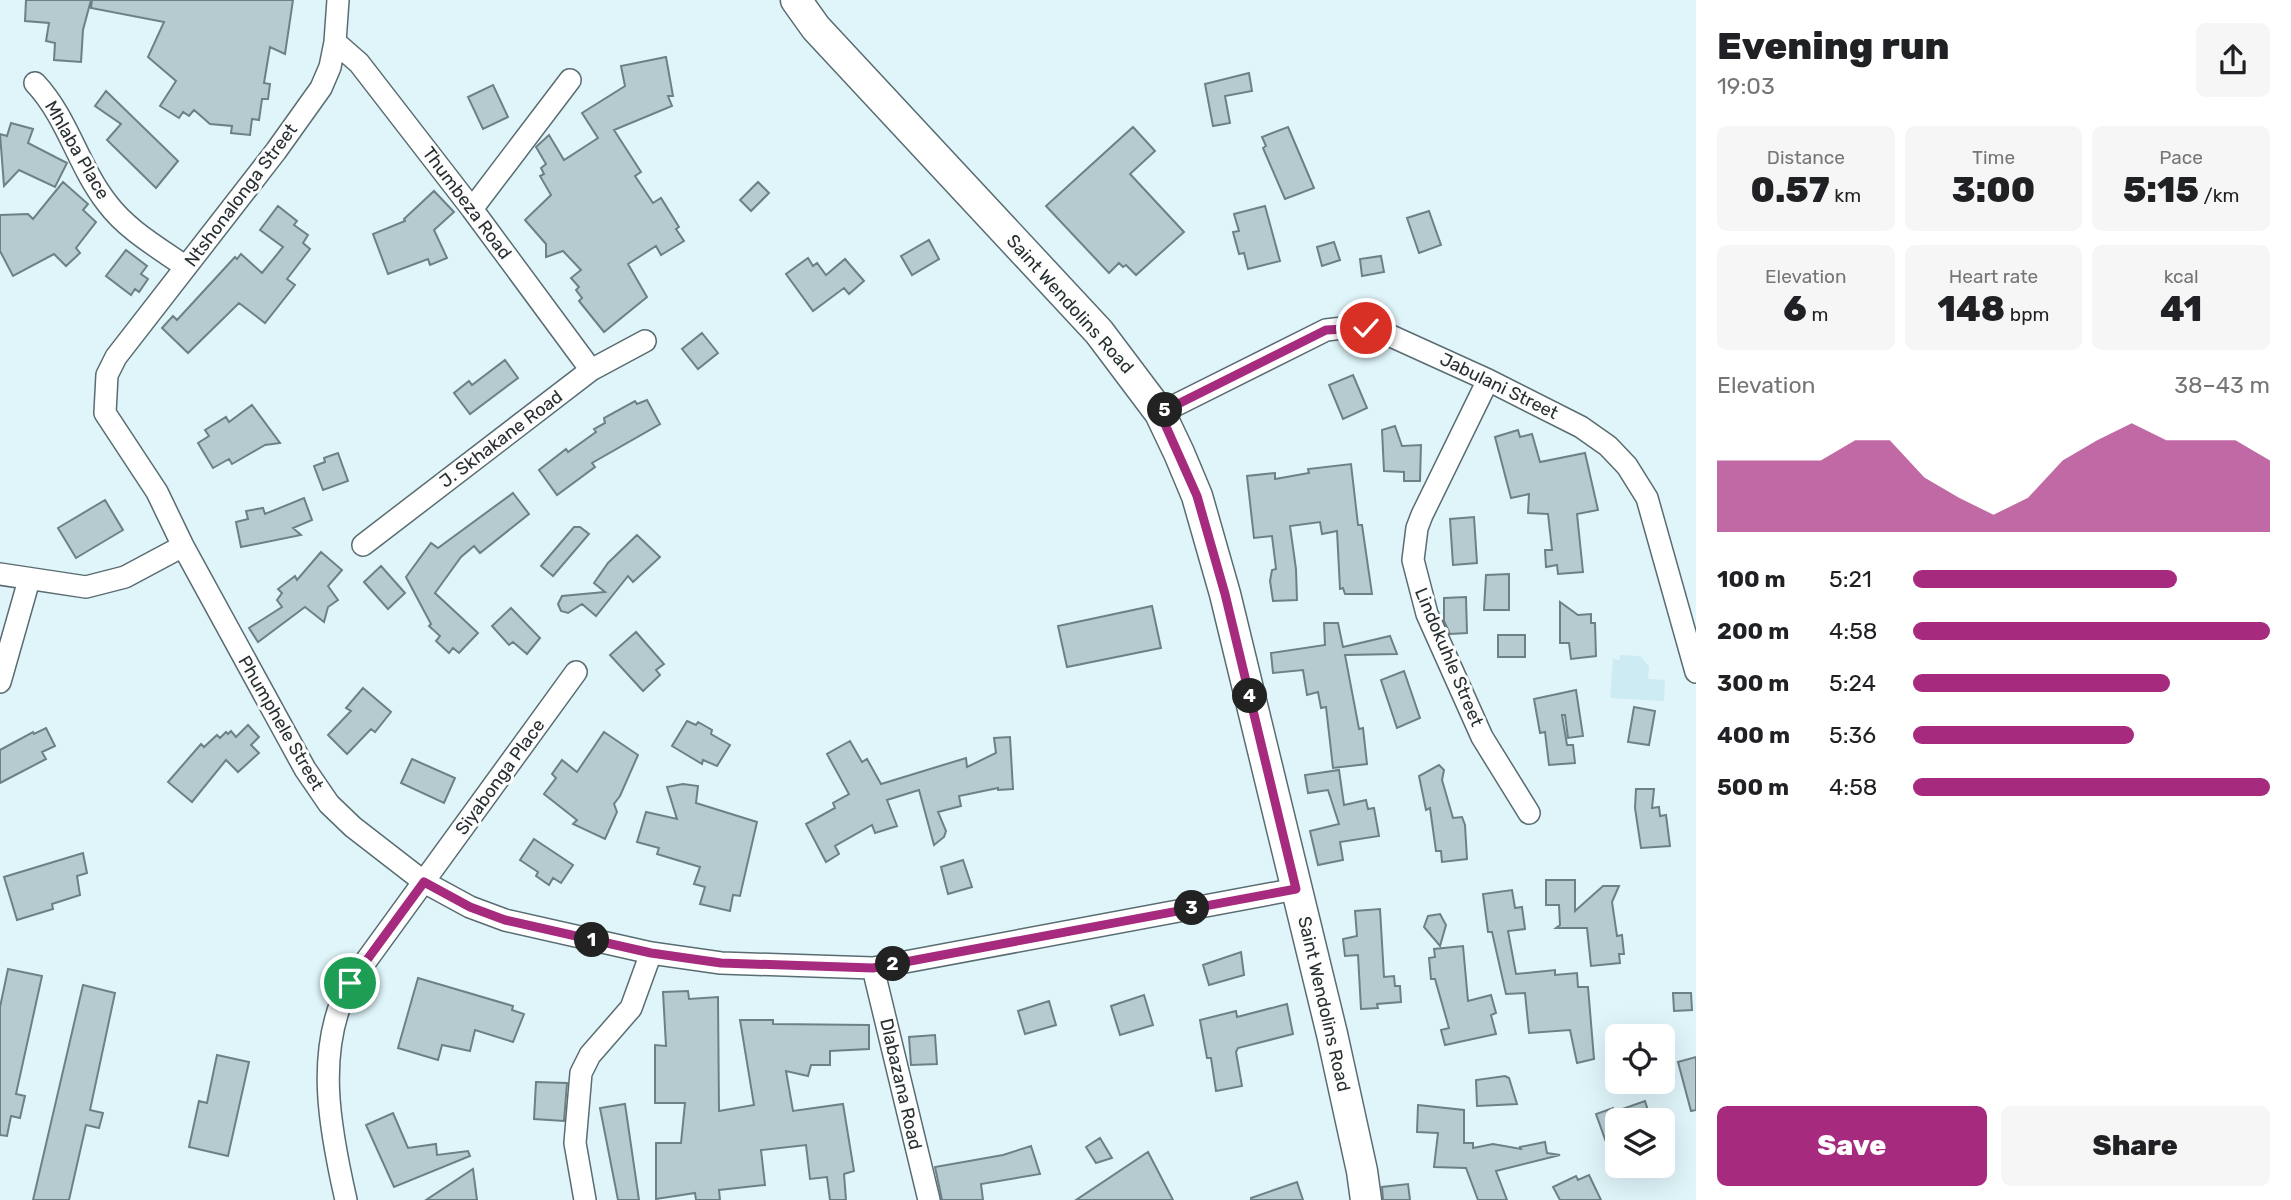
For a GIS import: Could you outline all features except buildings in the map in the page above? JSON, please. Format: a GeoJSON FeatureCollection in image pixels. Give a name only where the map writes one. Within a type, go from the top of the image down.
{"type":"FeatureCollection","features":[{"type":"Feature","properties":{"kind":"street","name":"Ntshonalonga Street"},"geometry":{"type":"LineString","coordinates":[[107,375],[116,356],[276,151],[321,88],[330,67],[335,42],[338,0]]}},
{"type":"Feature","properties":{"kind":"street","name":"Saint Wendolins Road"},"geometry":{"type":"LineString","coordinates":[[796,0],[816,28],[1099,332],[1160,413],[1197,496],[1225,594],[1332,1034],[1366,1200]]}},
{"type":"Feature","properties":{"kind":"street","name":"Thumbeza Road"},"geometry":{"type":"LineString","coordinates":[[335,42],[359,63],[472,209],[591,370]]}},
{"type":"Feature","properties":{"kind":"street"},"geometry":{"type":"LineString","coordinates":[[472,209],[570,80]]}},
{"type":"Feature","properties":{"kind":"street","name":"Mhlaba Place"},"geometry":{"type":"LineString","coordinates":[[35,83],[49,98],[105,201],[121,220],[187,267]]}},
{"type":"Feature","properties":{"kind":"street","name":"Jabulani Street"},"geometry":{"type":"LineString","coordinates":[[1160,413],[1326,330],[1351,327],[1380,331],[1488,380],[1581,427],[1608,446],[1627,466],[1647,498],[1695,668]]}},
{"type":"Feature","properties":{"kind":"street","name":"J. Skhakane Road"},"geometry":{"type":"LineString","coordinates":[[363,545],[591,370],[645,341]]}},
{"type":"Feature","properties":{"kind":"street","name":"Phumphele Street"},"geometry":{"type":"LineString","coordinates":[[107,375],[105,412],[157,492],[183,546],[298,757],[329,804],[353,827],[424,882],[470,907],[505,920],[651,953],[721,963],[873,968],[1296,889]]}},
{"type":"Feature","properties":{"kind":"street","name":"Lindokuhle Street"},"geometry":{"type":"LineString","coordinates":[[1488,380],[1422,515],[1417,528],[1413,560],[1427,614],[1482,737],[1529,813]]}},
{"type":"Feature","properties":{"kind":"street"},"geometry":{"type":"LineString","coordinates":[[0,574],[86,587],[125,576],[183,546]]}},
{"type":"Feature","properties":{"kind":"street"},"geometry":{"type":"LineString","coordinates":[[0,682],[29,580]]}},
{"type":"Feature","properties":{"kind":"street","name":"Siyabonga Place"},"geometry":{"type":"LineString","coordinates":[[346,1200],[330,1110],[331,1031],[339,1003],[350,983],[576,672]]}},
{"type":"Feature","properties":{"kind":"street"},"geometry":{"type":"LineString","coordinates":[[585,1200],[575,1143],[581,1073],[590,1055],[631,1008],[651,953]]}},
{"type":"Feature","properties":{"kind":"street","name":"Dlabazana Road"},"geometry":{"type":"LineString","coordinates":[[873,968],[929,1200]]}},
{"type":"Feature","properties":{"kind":"shaded area"},"geometry":{"type":"Polygon","coordinates":[[[1620,655],[1640,656],[1649,667],[1648,679],[1665,680],[1664,701],[1610,698],[1613,659],[1620,660],[1620,655]]]}},
{"type":"Feature","properties":{"kind":"route"},"geometry":{"type":"LineString","coordinates":[[350,983],[424,882],[470,907],[505,920],[651,953],[721,963],[873,968],[1296,889],[1225,594],[1197,496],[1160,413],[1326,330],[1366,328]]}}]}
